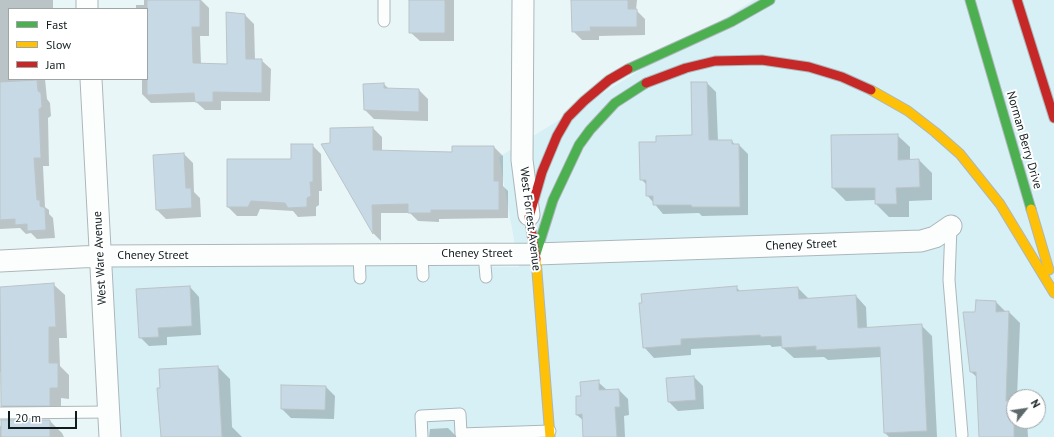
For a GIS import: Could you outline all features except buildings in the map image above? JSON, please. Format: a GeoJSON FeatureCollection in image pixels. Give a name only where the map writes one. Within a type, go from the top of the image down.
{"type":"FeatureCollection","features":[{"type":"Feature","properties":{"kind":"main road"},"geometry":{"type":"LineString","coordinates":[[529,217],[542,172],[557,136],[568,117],[584,101],[609,80],[634,66],[703,36],[762,6],[770,0]]}},
{"type":"Feature","properties":{"kind":"main road","name":"Norman Berry Drive"},"geometry":{"type":"LineString","coordinates":[[970,0],[1054,286]]}},
{"type":"Feature","properties":{"kind":"main road"},"geometry":{"type":"LineString","coordinates":[[1018,0],[1054,118]]}},
{"type":"Feature","properties":{"kind":"main road"},"geometry":{"type":"LineString","coordinates":[[536,254],[553,200],[579,145],[590,130],[615,103],[645,83],[686,68],[715,61],[762,60],[809,68],[842,77],[872,90],[908,111],[935,132],[960,154],[1000,204],[1054,293]]}},
{"type":"Feature","properties":{"kind":"main road","name":"West Forrest Avenue"},"geometry":{"type":"LineString","coordinates":[[529,217],[536,254],[550,434]]}},
{"type":"Feature","properties":{"kind":"street","name":"West Forrest Avenue"},"geometry":{"type":"LineString","coordinates":[[523,0],[522,160],[529,217]]}},
{"type":"Feature","properties":{"kind":"street","name":"West Ware Avenue"},"geometry":{"type":"LineString","coordinates":[[91,80],[110,437]]}},
{"type":"Feature","properties":{"kind":"street","name":"Cheney Street"},"geometry":{"type":"LineString","coordinates":[[0,261],[100,256],[536,254],[920,241],[935,237],[951,226]]}},
{"type":"Feature","properties":{"kind":"lane"},"geometry":{"type":"LineString","coordinates":[[384,0],[384,21]]}},
{"type":"Feature","properties":{"kind":"lane"},"geometry":{"type":"LineString","coordinates":[[951,226],[949,280],[962,434]]}},
{"type":"Feature","properties":{"kind":"lane"},"geometry":{"type":"LineString","coordinates":[[484,254],[486,276]]}},
{"type":"Feature","properties":{"kind":"lane"},"geometry":{"type":"LineString","coordinates":[[359,255],[360,278]]}},
{"type":"Feature","properties":{"kind":"lane"},"geometry":{"type":"LineString","coordinates":[[422,255],[423,276]]}},
{"type":"Feature","properties":{"kind":"lane"},"geometry":{"type":"LineString","coordinates":[[0,413],[109,412]]}},
{"type":"Feature","properties":{"kind":"lane"},"geometry":{"type":"LineString","coordinates":[[422,437],[421,416],[460,414],[461,434],[550,434]]}},
{"type":"Feature","properties":{"kind":"shaded area"},"geometry":{"type":"Polygon","coordinates":[[[754,0],[1054,0],[1054,437],[116,437],[93,259],[519,267],[499,157],[754,0]]]}},
{"type":"Feature","properties":{"kind":"traffic: fast"},"geometry":{"type":"LineString","coordinates":[[628,69],[731,22],[770,0]]}},
{"type":"Feature","properties":{"kind":"traffic: fast"},"geometry":{"type":"LineString","coordinates":[[970,0],[1031,209]]}},
{"type":"Feature","properties":{"kind":"traffic: fast"},"geometry":{"type":"LineString","coordinates":[[536,254],[553,200],[579,145],[590,130],[615,103],[646,83]]}},
{"type":"Feature","properties":{"kind":"traffic: slow"},"geometry":{"type":"LineString","coordinates":[[871,90],[908,111],[960,154],[1000,204],[1054,293]]}},
{"type":"Feature","properties":{"kind":"traffic: slow"},"geometry":{"type":"LineString","coordinates":[[1031,209],[1049,270]]}},
{"type":"Feature","properties":{"kind":"traffic: slow"},"geometry":{"type":"LineString","coordinates":[[536,259],[550,437]]}},
{"type":"Feature","properties":{"kind":"traffic: jam"},"geometry":{"type":"LineString","coordinates":[[1017,0],[1054,118]]}},
{"type":"Feature","properties":{"kind":"traffic: jam"},"geometry":{"type":"LineString","coordinates":[[646,83],[686,68],[715,61],[762,60],[809,67],[842,77],[871,90]]}},
{"type":"Feature","properties":{"kind":"traffic: jam"},"geometry":{"type":"LineString","coordinates":[[536,259],[529,217],[542,172],[557,136],[568,117],[584,101],[609,80],[628,69]]}}]}
